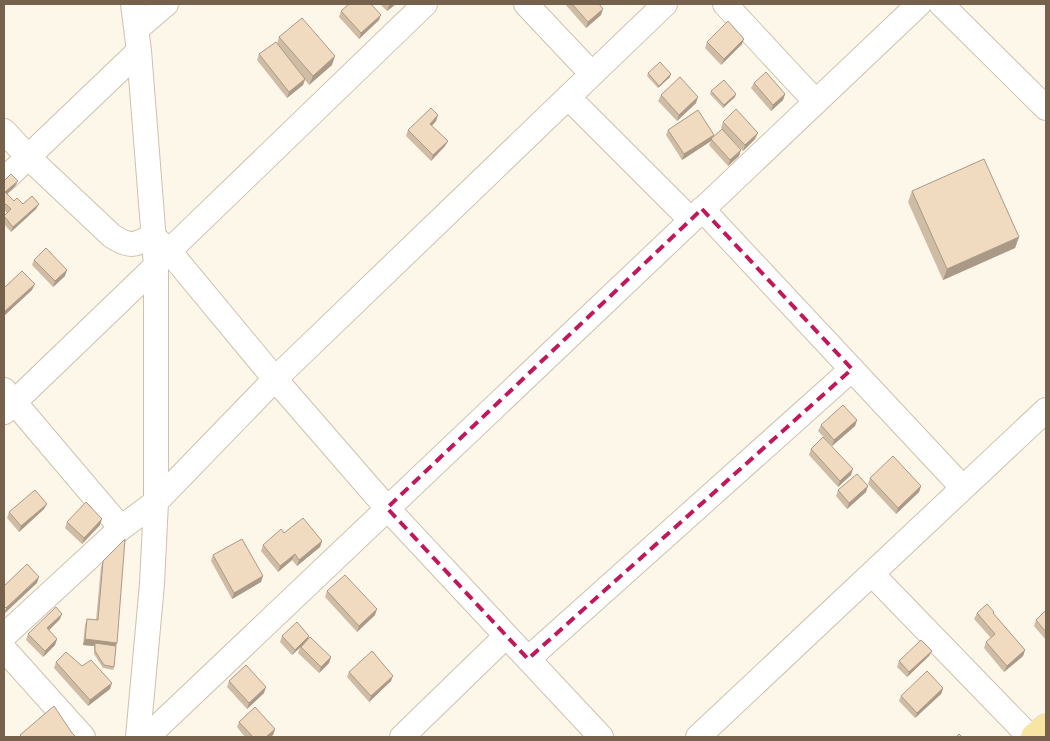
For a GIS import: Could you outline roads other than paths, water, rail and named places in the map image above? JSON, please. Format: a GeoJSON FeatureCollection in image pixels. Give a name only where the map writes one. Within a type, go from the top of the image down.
{"type":"FeatureCollection","features":[{"type":"Feature","properties":{"kind":"main road"},"geometry":{"type":"LineString","coordinates":[[1035,737],[1046,728]]}},
{"type":"Feature","properties":{"kind":"street"},"geometry":{"type":"LineString","coordinates":[[4,180],[28,157],[133,20],[166,4]]}},
{"type":"Feature","properties":{"kind":"street"},"geometry":{"type":"LineString","coordinates":[[121,528],[7,401],[159,251],[425,4]]}},
{"type":"Feature","properties":{"kind":"street"},"geometry":{"type":"LineString","coordinates":[[526,4],[592,74]]}},
{"type":"Feature","properties":{"kind":"street"},"geometry":{"type":"LineString","coordinates":[[4,636],[121,528],[156,502],[275,379],[665,4]]}},
{"type":"Feature","properties":{"kind":"street"},"geometry":{"type":"LineString","coordinates":[[725,4],[816,102]]}},
{"type":"Feature","properties":{"kind":"street"},"geometry":{"type":"LineString","coordinates":[[147,737],[919,4]]}},
{"type":"Feature","properties":{"kind":"street"},"geometry":{"type":"LineString","coordinates":[[941,4],[1046,108]]}},
{"type":"Feature","properties":{"kind":"street"},"geometry":{"type":"LineString","coordinates":[[133,20],[159,251],[156,502],[152,584],[138,737]]}},
{"type":"Feature","properties":{"kind":"street"},"geometry":{"type":"LineString","coordinates":[[568,97],[697,214],[852,369],[963,488]]}},
{"type":"Feature","properties":{"kind":"street"},"geometry":{"type":"LineString","coordinates":[[4,131],[28,157],[112,236],[125,244],[135,244],[159,251],[275,379],[387,508],[601,737]]}},
{"type":"Feature","properties":{"kind":"street"},"geometry":{"type":"LineString","coordinates":[[528,659],[852,369]]}},
{"type":"Feature","properties":{"kind":"street"},"geometry":{"type":"LineString","coordinates":[[698,737],[1046,410]]}},
{"type":"Feature","properties":{"kind":"street"},"geometry":{"type":"LineString","coordinates":[[872,574],[1030,737]]}},
{"type":"Feature","properties":{"kind":"street"},"geometry":{"type":"LineString","coordinates":[[402,737],[506,637]]}},
{"type":"Feature","properties":{"kind":"street"},"geometry":{"type":"LineString","coordinates":[[4,649],[83,737]]}}]}
